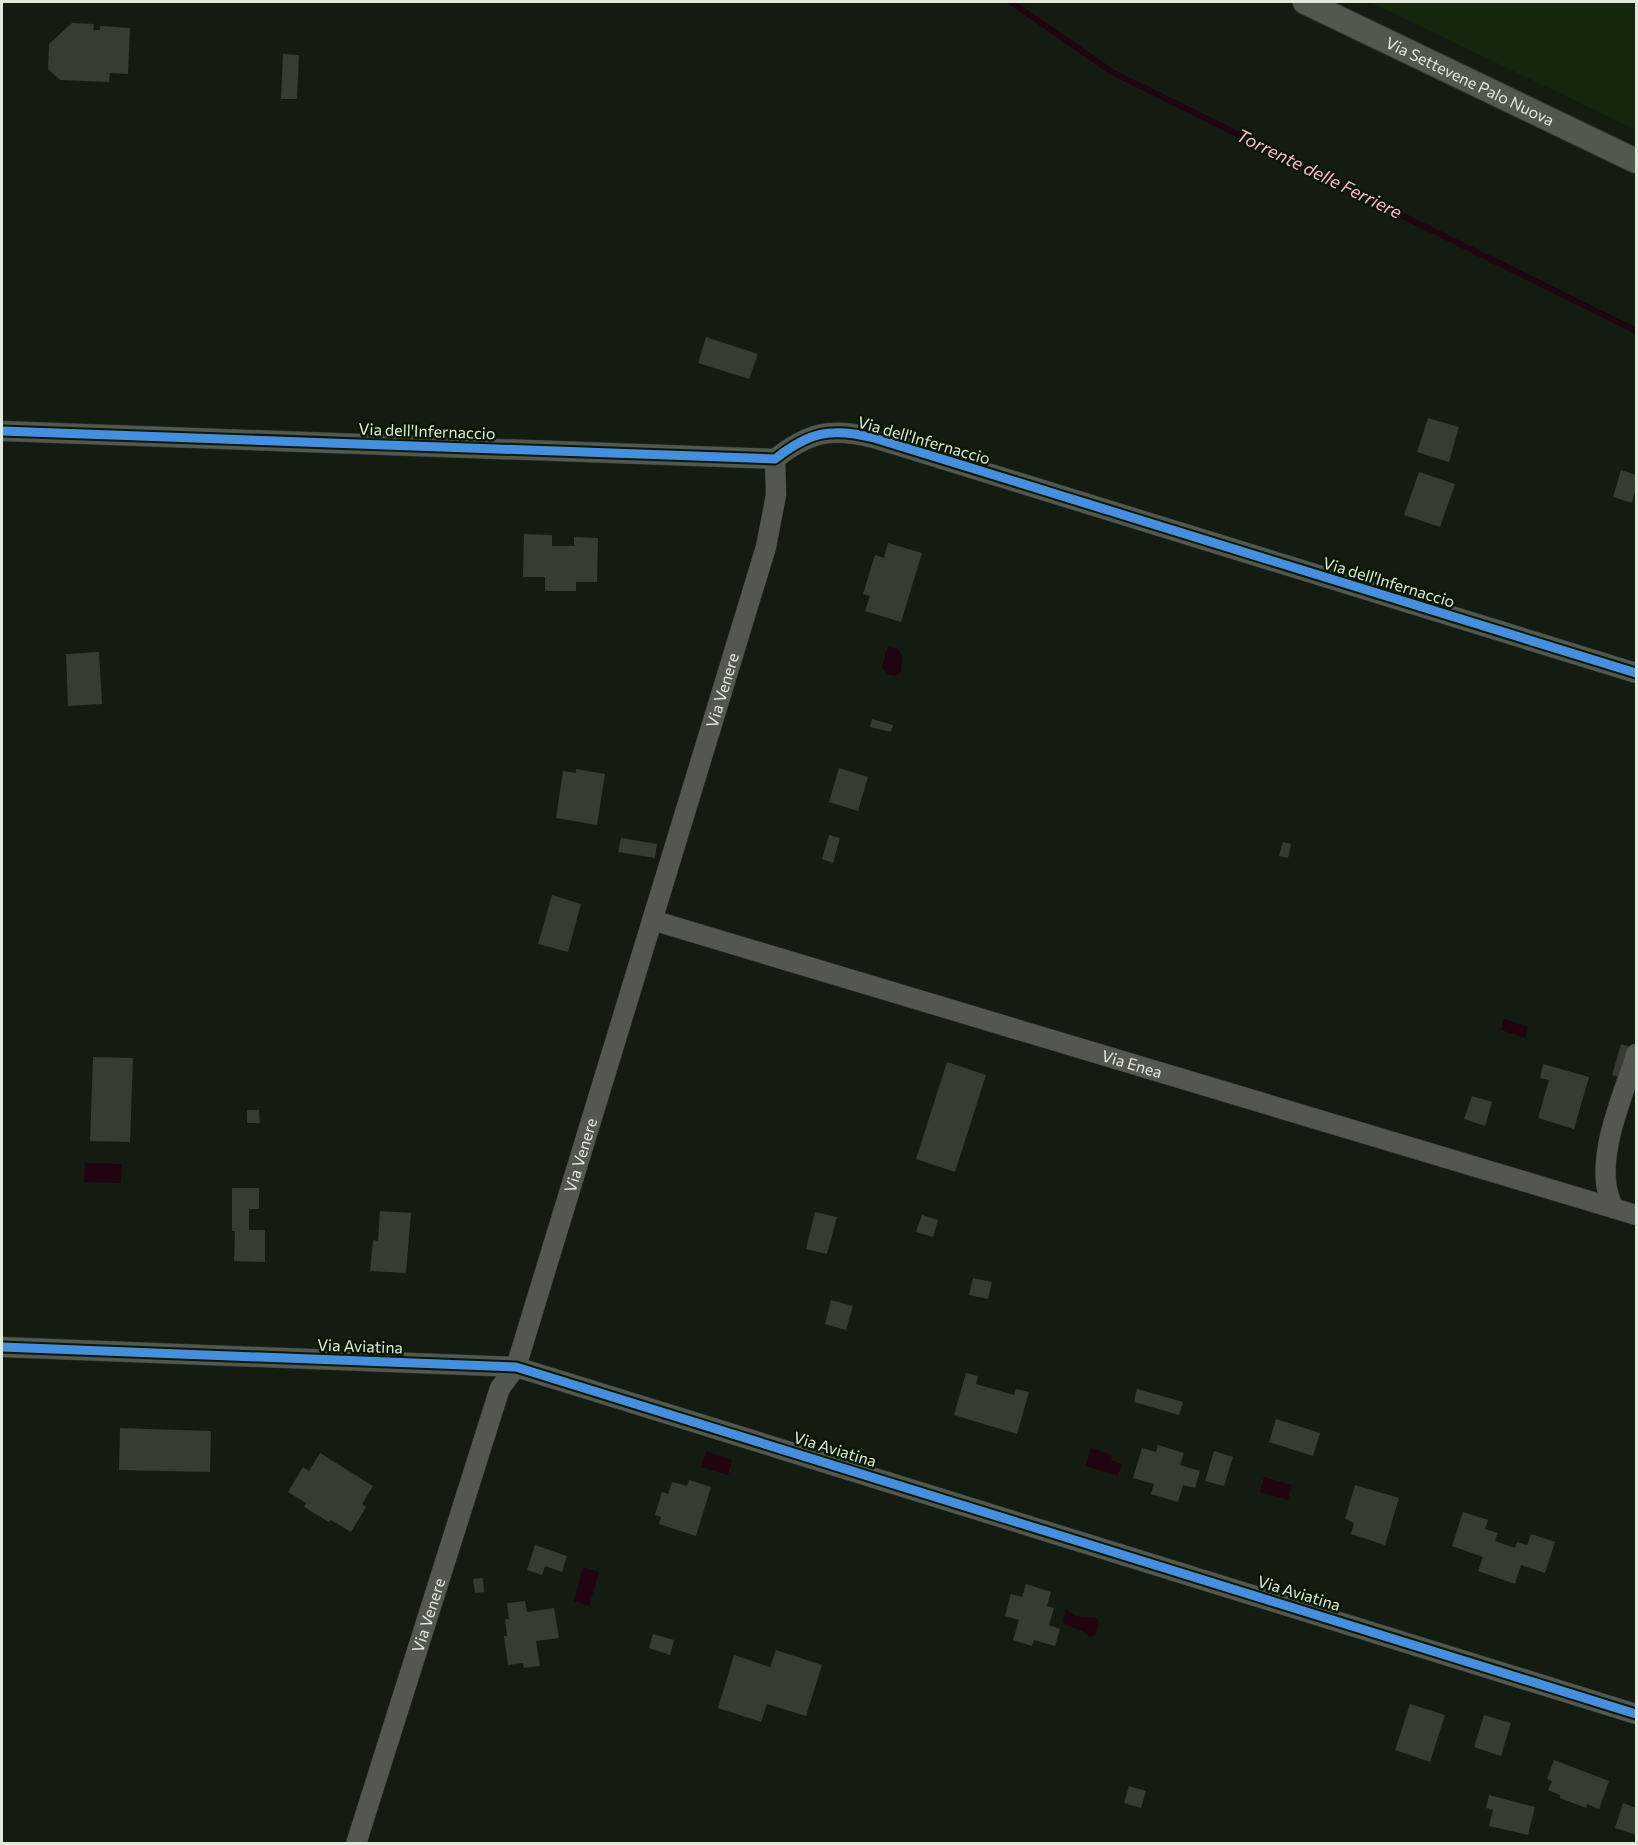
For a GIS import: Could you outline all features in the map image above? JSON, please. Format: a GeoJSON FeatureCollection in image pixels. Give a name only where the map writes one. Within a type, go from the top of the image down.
{"type":"FeatureCollection","features":[{"type":"Feature","properties":{"kind":"main road","name":"Via Settevene Palo Nuova"},"geometry":{"type":"LineString","coordinates":[[1305,2],[1636,161]]}},
{"type":"Feature","properties":{"kind":"street","name":"Via dell'Infernaccio"},"geometry":{"type":"LineString","coordinates":[[2,431],[774,459],[796,443],[813,435],[837,433],[865,436],[1636,674]]}},
{"type":"Feature","properties":{"kind":"street","name":"Via Venere"},"geometry":{"type":"LineString","coordinates":[[356,1844],[500,1388],[516,1366],[769,536],[776,495],[774,459]]}},
{"type":"Feature","properties":{"kind":"street","name":"Via Enea"},"geometry":{"type":"LineString","coordinates":[[652,920],[1613,1208]]}},
{"type":"Feature","properties":{"kind":"street"},"geometry":{"type":"LineString","coordinates":[[1636,1054],[1607,1155],[1606,1181],[1613,1208],[1636,1215]]}},
{"type":"Feature","properties":{"kind":"street","name":"Via Aviatina"},"geometry":{"type":"LineString","coordinates":[[2,1347],[516,1366],[1636,1714]]}},
{"type":"Feature","properties":{"kind":"shaded area"},"geometry":{"type":"Polygon","coordinates":[[[1370,2],[1636,2],[1636,130],[1370,2]]]}},
{"type":"Feature","properties":{"kind":"shaded area"},"geometry":{"type":"Polygon","coordinates":[[[889,647],[898,649],[902,656],[901,672],[896,676],[889,675],[883,669],[885,653],[889,647]]]}},
{"type":"Feature","properties":{"kind":"shaded area"},"geometry":{"type":"Polygon","coordinates":[[[1504,1019],[1528,1027],[1525,1038],[1501,1030],[1504,1019]]]}},
{"type":"Feature","properties":{"kind":"shaded area"},"geometry":{"type":"Polygon","coordinates":[[[85,1163],[122,1164],[121,1183],[84,1182],[85,1163]]]}},
{"type":"Feature","properties":{"kind":"shaded area"},"geometry":{"type":"Polygon","coordinates":[[[1091,1448],[1112,1455],[1111,1460],[1122,1464],[1118,1476],[1086,1466],[1091,1448]]]}},
{"type":"Feature","properties":{"kind":"shaded area"},"geometry":{"type":"Polygon","coordinates":[[[706,1451],[732,1460],[728,1475],[701,1467],[706,1451]]]}},
{"type":"Feature","properties":{"kind":"shaded area"},"geometry":{"type":"Polygon","coordinates":[[[1264,1477],[1292,1485],[1288,1500],[1260,1492],[1264,1477]]]}},
{"type":"Feature","properties":{"kind":"shaded area"},"geometry":{"type":"Polygon","coordinates":[[[583,1567],[599,1572],[589,1606],[574,1601],[583,1567]]]}},
{"type":"Feature","properties":{"kind":"shaded area"},"geometry":{"type":"Polygon","coordinates":[[[1066,1610],[1076,1616],[1097,1618],[1099,1622],[1096,1635],[1090,1637],[1064,1624],[1066,1610]]]}},
{"type":"Feature","properties":{"kind":"building"},"geometry":{"type":"Polygon","coordinates":[[[72,23],[94,24],[93,30],[100,30],[100,26],[130,28],[128,74],[110,73],[109,82],[60,80],[48,69],[49,44],[72,23]]]}},
{"type":"Feature","properties":{"kind":"building"},"geometry":{"type":"Polygon","coordinates":[[[283,54],[299,55],[297,99],[281,99],[283,54]]]}},
{"type":"Feature","properties":{"kind":"building"},"geometry":{"type":"Polygon","coordinates":[[[706,337],[758,354],[749,379],[698,363],[706,337]]]}},
{"type":"Feature","properties":{"kind":"building"},"geometry":{"type":"Polygon","coordinates":[[[1428,418],[1459,427],[1449,462],[1417,452],[1428,418]]]}},
{"type":"Feature","properties":{"kind":"building"},"geometry":{"type":"Polygon","coordinates":[[[1621,470],[1636,475],[1632,503],[1613,497],[1621,470]]]}},
{"type":"Feature","properties":{"kind":"building"},"geometry":{"type":"Polygon","coordinates":[[[1419,472],[1455,484],[1440,527],[1404,515],[1419,472]]]}},
{"type":"Feature","properties":{"kind":"building"},"geometry":{"type":"Polygon","coordinates":[[[524,534],[552,535],[552,546],[574,546],[574,537],[598,538],[597,582],[576,582],[576,591],[545,591],[545,577],[523,577],[524,534]]]}},
{"type":"Feature","properties":{"kind":"building"},"geometry":{"type":"Polygon","coordinates":[[[888,543],[922,553],[901,622],[865,611],[870,596],[863,594],[875,555],[884,558],[888,543]]]}},
{"type":"Feature","properties":{"kind":"building"},"geometry":{"type":"Polygon","coordinates":[[[99,652],[102,704],[68,706],[66,654],[99,652]]]}},
{"type":"Feature","properties":{"kind":"building"},"geometry":{"type":"Polygon","coordinates":[[[872,719],[893,725],[891,732],[870,727],[872,719]]]}},
{"type":"Feature","properties":{"kind":"building"},"geometry":{"type":"Polygon","coordinates":[[[839,768],[868,777],[858,811],[829,802],[839,768]]]}},
{"type":"Feature","properties":{"kind":"building"},"geometry":{"type":"Polygon","coordinates":[[[576,769],[605,774],[597,825],[556,818],[563,771],[576,773],[576,769]]]}},
{"type":"Feature","properties":{"kind":"building"},"geometry":{"type":"Polygon","coordinates":[[[829,835],[840,838],[833,863],[822,859],[829,835]]]}},
{"type":"Feature","properties":{"kind":"building"},"geometry":{"type":"Polygon","coordinates":[[[621,838],[657,844],[655,858],[618,852],[621,838]]]}},
{"type":"Feature","properties":{"kind":"building"},"geometry":{"type":"Polygon","coordinates":[[[1283,842],[1291,844],[1288,858],[1279,856],[1283,842]]]}},
{"type":"Feature","properties":{"kind":"building"},"geometry":{"type":"Polygon","coordinates":[[[552,895],[581,904],[568,952],[538,944],[552,895]]]}},
{"type":"Feature","properties":{"kind":"building"},"geometry":{"type":"Polygon","coordinates":[[[1621,1044],[1633,1048],[1624,1079],[1612,1075],[1621,1044]]]}},
{"type":"Feature","properties":{"kind":"building"},"geometry":{"type":"Polygon","coordinates":[[[93,1057],[133,1058],[130,1142],[90,1141],[93,1057]]]}},
{"type":"Feature","properties":{"kind":"building"},"geometry":{"type":"Polygon","coordinates":[[[947,1062],[986,1075],[955,1172],[916,1159],[947,1062]]]}},
{"type":"Feature","properties":{"kind":"building"},"geometry":{"type":"Polygon","coordinates":[[[1543,1064],[1589,1077],[1574,1129],[1538,1118],[1549,1080],[1540,1078],[1543,1064]]]}},
{"type":"Feature","properties":{"kind":"building"},"geometry":{"type":"Polygon","coordinates":[[[1472,1096],[1492,1102],[1485,1126],[1464,1119],[1472,1096]]]}},
{"type":"Feature","properties":{"kind":"building"},"geometry":{"type":"Polygon","coordinates":[[[247,1110],[259,1110],[260,1123],[247,1123],[247,1110]]]}},
{"type":"Feature","properties":{"kind":"building"},"geometry":{"type":"Polygon","coordinates":[[[232,1188],[259,1188],[259,1209],[249,1209],[249,1230],[265,1230],[265,1262],[234,1261],[235,1231],[232,1231],[232,1188]]]}},
{"type":"Feature","properties":{"kind":"building"},"geometry":{"type":"Polygon","coordinates":[[[380,1211],[411,1213],[406,1273],[370,1271],[373,1240],[378,1241],[380,1211]]]}},
{"type":"Feature","properties":{"kind":"building"},"geometry":{"type":"Polygon","coordinates":[[[815,1212],[837,1217],[827,1254],[806,1249],[815,1212]]]}},
{"type":"Feature","properties":{"kind":"building"},"geometry":{"type":"Polygon","coordinates":[[[922,1215],[938,1220],[933,1237],[916,1232],[922,1215]]]}},
{"type":"Feature","properties":{"kind":"building"},"geometry":{"type":"Polygon","coordinates":[[[973,1278],[992,1282],[988,1299],[969,1295],[973,1278]]]}},
{"type":"Feature","properties":{"kind":"building"},"geometry":{"type":"Polygon","coordinates":[[[831,1300],[853,1306],[846,1330],[825,1324],[831,1300]]]}},
{"type":"Feature","properties":{"kind":"building"},"geometry":{"type":"Polygon","coordinates":[[[966,1373],[978,1376],[976,1384],[1014,1395],[1016,1389],[1029,1392],[1017,1434],[954,1415],[966,1373]]]}},
{"type":"Feature","properties":{"kind":"building"},"geometry":{"type":"Polygon","coordinates":[[[1137,1389],[1183,1402],[1179,1415],[1134,1402],[1137,1389]]]}},
{"type":"Feature","properties":{"kind":"building"},"geometry":{"type":"Polygon","coordinates":[[[1276,1419],[1320,1433],[1313,1456],[1269,1442],[1276,1419]]]}},
{"type":"Feature","properties":{"kind":"building"},"geometry":{"type":"Polygon","coordinates":[[[120,1428],[211,1431],[210,1472],[119,1470],[120,1428]]]}},
{"type":"Feature","properties":{"kind":"building"},"geometry":{"type":"Polygon","coordinates":[[[1158,1445],[1184,1453],[1180,1465],[1200,1471],[1195,1488],[1183,1485],[1178,1502],[1151,1494],[1154,1484],[1133,1478],[1142,1448],[1156,1452],[1158,1445]]]}},
{"type":"Feature","properties":{"kind":"building"},"geometry":{"type":"Polygon","coordinates":[[[1214,1451],[1233,1457],[1224,1486],[1205,1481],[1214,1451]]]}},
{"type":"Feature","properties":{"kind":"building"},"geometry":{"type":"Polygon","coordinates":[[[320,1453],[373,1486],[362,1504],[366,1507],[351,1532],[304,1507],[306,1503],[288,1492],[303,1467],[309,1471],[320,1453]]]}},
{"type":"Feature","properties":{"kind":"building"},"geometry":{"type":"Polygon","coordinates":[[[689,1480],[711,1487],[696,1536],[659,1524],[661,1517],[655,1515],[662,1492],[668,1494],[672,1482],[687,1486],[689,1480]]]}},
{"type":"Feature","properties":{"kind":"building"},"geometry":{"type":"Polygon","coordinates":[[[1355,1485],[1399,1498],[1385,1545],[1351,1534],[1354,1523],[1345,1519],[1355,1485]]]}},
{"type":"Feature","properties":{"kind":"building"},"geometry":{"type":"Polygon","coordinates":[[[1463,1512],[1488,1520],[1485,1529],[1498,1533],[1495,1541],[1515,1548],[1517,1542],[1527,1545],[1531,1534],[1555,1542],[1545,1573],[1521,1565],[1515,1584],[1478,1571],[1483,1557],[1452,1546],[1463,1512]]]}},
{"type":"Feature","properties":{"kind":"building"},"geometry":{"type":"Polygon","coordinates":[[[535,1545],[567,1556],[562,1572],[545,1566],[542,1575],[527,1570],[535,1545]]]}},
{"type":"Feature","properties":{"kind":"building"},"geometry":{"type":"Polygon","coordinates":[[[483,1578],[484,1592],[475,1593],[473,1579],[483,1578]]]}},
{"type":"Feature","properties":{"kind":"building"},"geometry":{"type":"Polygon","coordinates":[[[1026,1584],[1051,1592],[1047,1606],[1054,1608],[1049,1625],[1060,1629],[1055,1646],[1034,1640],[1032,1646],[1013,1640],[1019,1620],[1005,1616],[1011,1594],[1022,1597],[1026,1584]]]}},
{"type":"Feature","properties":{"kind":"building"},"geometry":{"type":"Polygon","coordinates":[[[525,1601],[527,1612],[554,1608],[559,1638],[536,1641],[540,1666],[524,1668],[523,1663],[508,1665],[504,1636],[507,1636],[505,1619],[509,1619],[507,1603],[525,1601]]]}},
{"type":"Feature","properties":{"kind":"building"},"geometry":{"type":"Polygon","coordinates":[[[653,1634],[674,1640],[670,1655],[649,1648],[653,1634]]]}},
{"type":"Feature","properties":{"kind":"building"},"geometry":{"type":"Polygon","coordinates":[[[776,1650],[822,1665],[806,1716],[767,1704],[761,1722],[718,1708],[734,1655],[770,1667],[776,1650]]]}},
{"type":"Feature","properties":{"kind":"building"},"geometry":{"type":"Polygon","coordinates":[[[1410,1704],[1445,1715],[1430,1762],[1395,1750],[1410,1704]]]}},
{"type":"Feature","properties":{"kind":"building"},"geometry":{"type":"Polygon","coordinates":[[[1484,1715],[1511,1723],[1501,1756],[1474,1747],[1484,1715]]]}},
{"type":"Feature","properties":{"kind":"building"},"geometry":{"type":"Polygon","coordinates":[[[1554,1760],[1609,1781],[1599,1809],[1587,1804],[1586,1808],[1560,1798],[1560,1795],[1548,1790],[1552,1781],[1547,1779],[1554,1760]]]}},
{"type":"Feature","properties":{"kind":"building"},"geometry":{"type":"Polygon","coordinates":[[[1129,1786],[1146,1791],[1141,1808],[1124,1803],[1129,1786]]]}},
{"type":"Feature","properties":{"kind":"building"},"geometry":{"type":"Polygon","coordinates":[[[1489,1795],[1535,1807],[1528,1835],[1489,1826],[1493,1810],[1486,1808],[1489,1795]]]}},
{"type":"Feature","properties":{"kind":"building"},"geometry":{"type":"Polygon","coordinates":[[[1623,1803],[1636,1808],[1636,1835],[1615,1828],[1623,1803]]]}},
{"type":"Feature","properties":{"kind":"waterway","name":"Torrente delle Ferriere"},"geometry":{"type":"LineString","coordinates":[[1011,2],[1112,72],[1636,331]]}},
{"type":"Feature","properties":{"kind":"cycle path"},"geometry":{"type":"LineString","coordinates":[[2,431],[775,459],[799,443],[821,434],[859,435],[1636,673]]}},
{"type":"Feature","properties":{"kind":"cycle path"},"geometry":{"type":"LineString","coordinates":[[2,1347],[516,1367],[1636,1714]]}}]}
